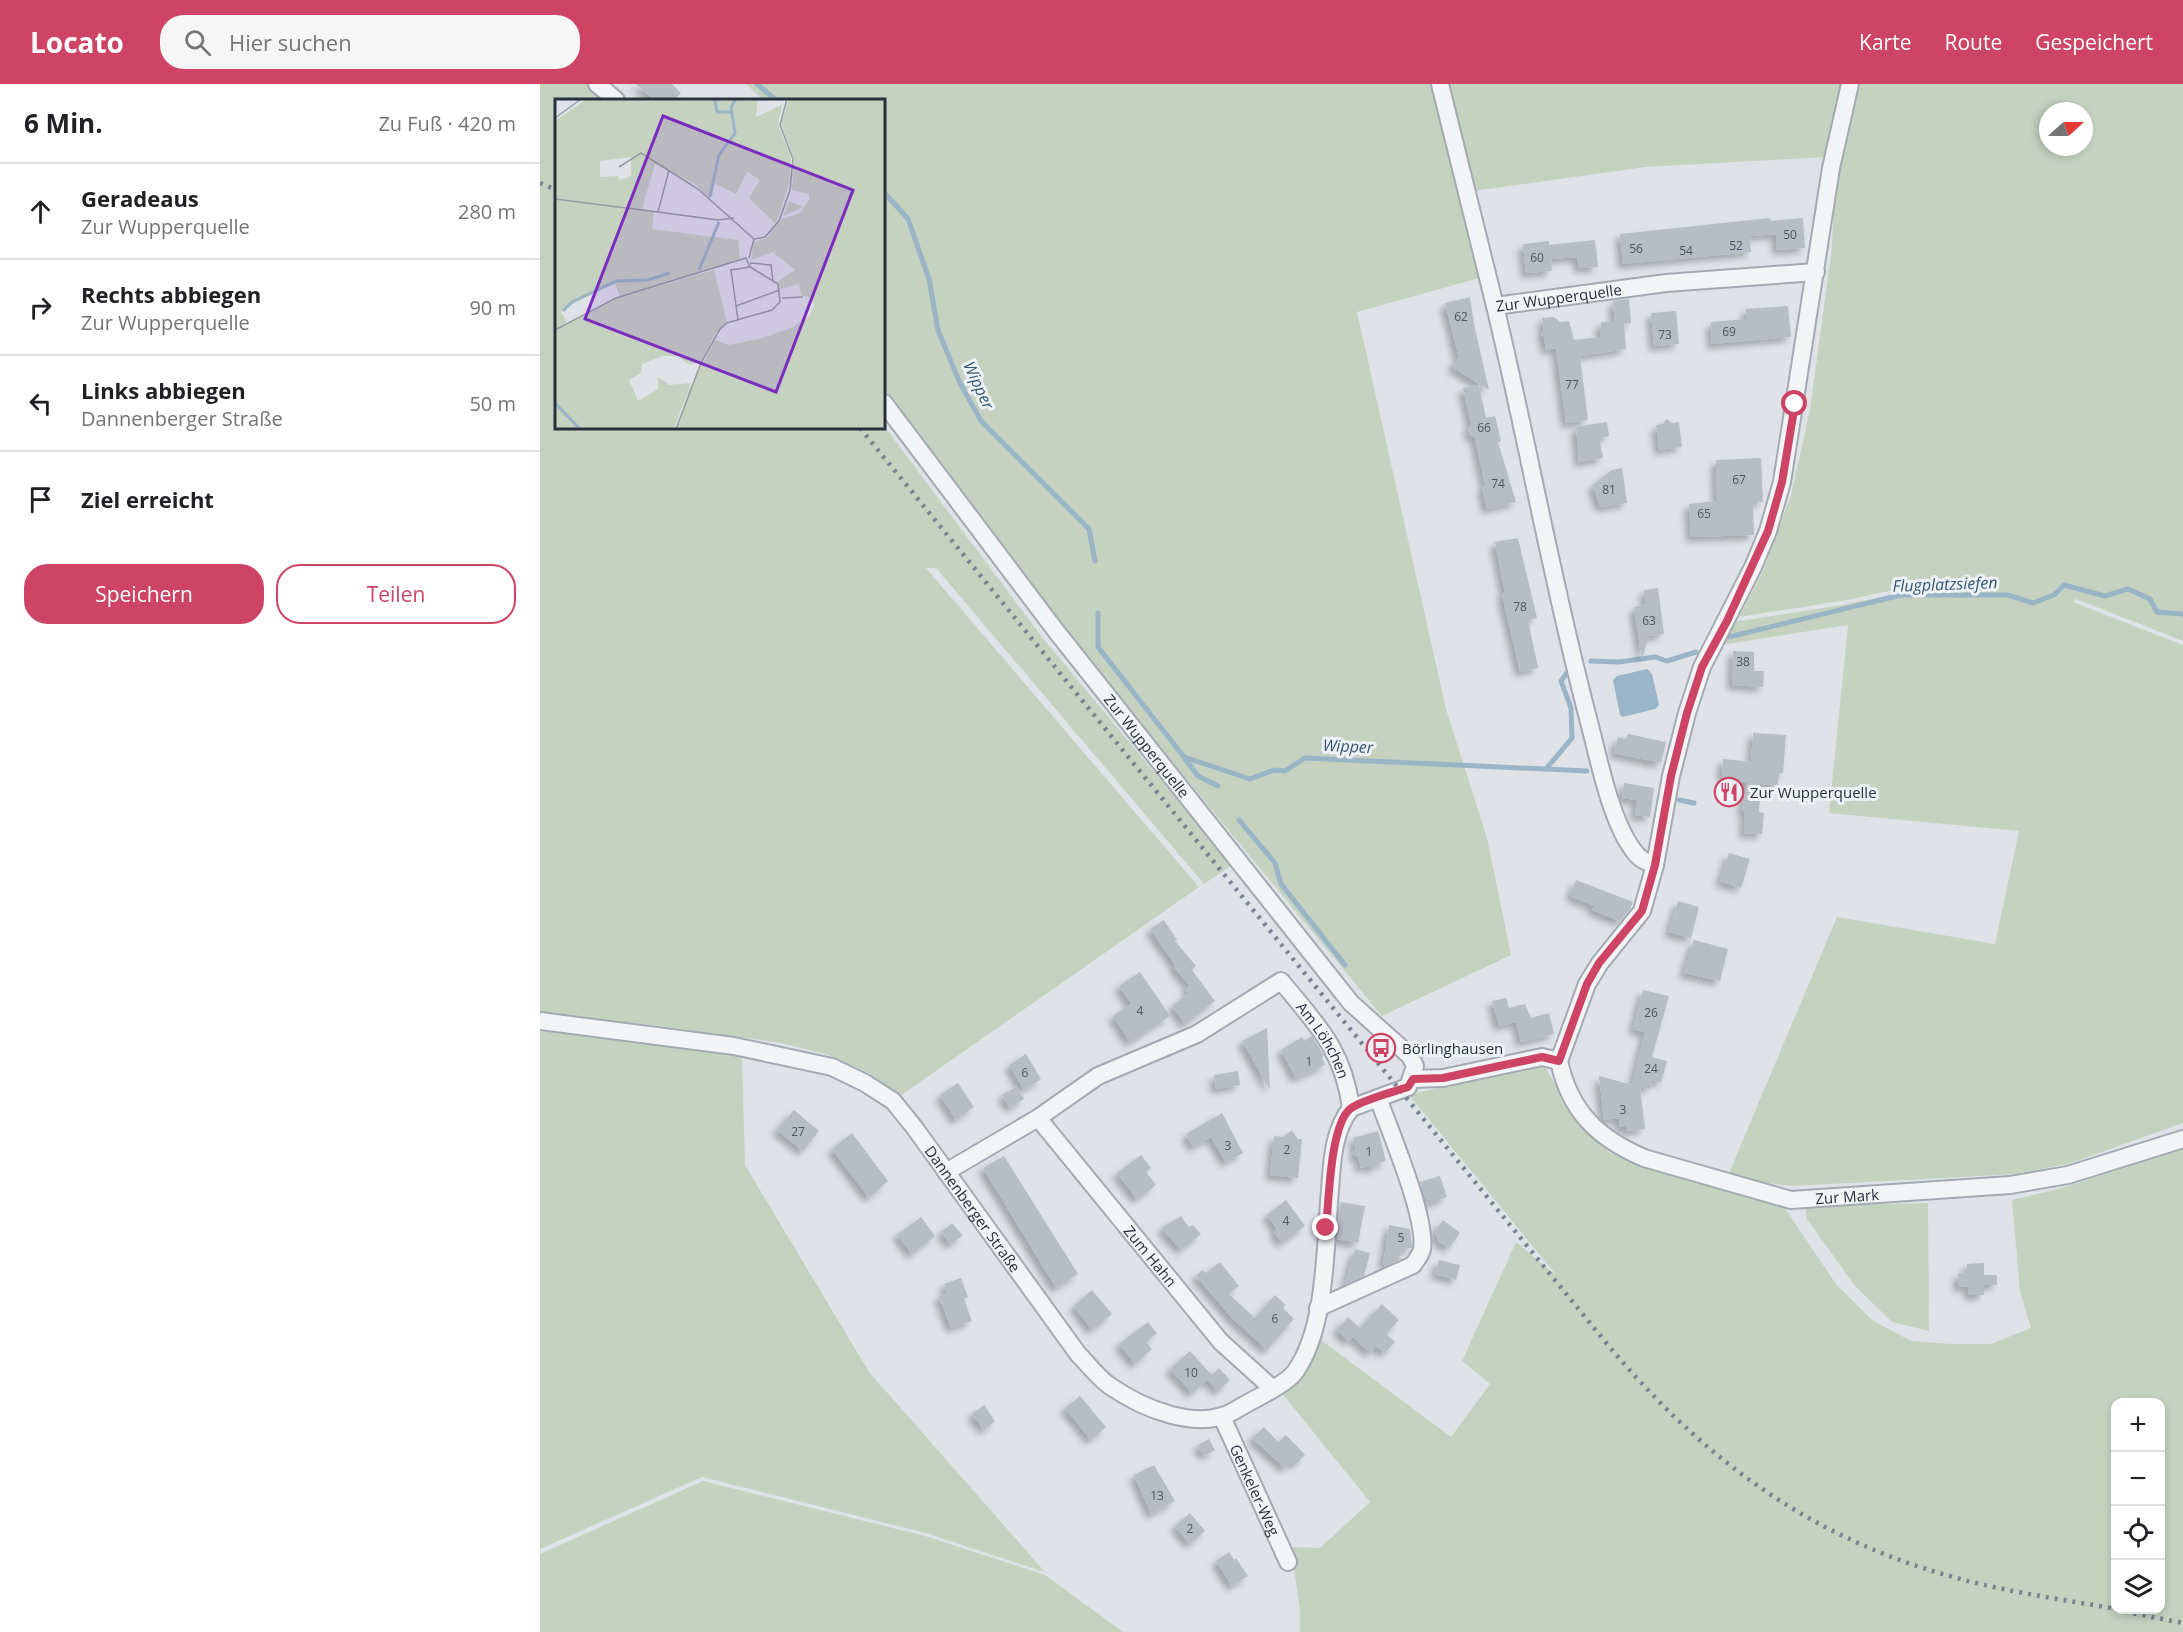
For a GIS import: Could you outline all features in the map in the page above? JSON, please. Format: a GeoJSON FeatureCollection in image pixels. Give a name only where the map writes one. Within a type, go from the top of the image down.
{"type":"FeatureCollection","features":[{"type":"Feature","properties":{"kind":"street"},"geometry":{"type":"LineString","coordinates":[[597,84],[615,99]]}},
{"type":"Feature","properties":{"kind":"street"},"geometry":{"type":"LineString","coordinates":[[1440,84],[1495,306]]}},
{"type":"Feature","properties":{"kind":"street"},"geometry":{"type":"LineString","coordinates":[[1222,1417],[1294,1374],[1307,1352],[1317,1308],[1332,1157],[1344,1117],[1351,1108],[1408,1087],[1413,1079],[1443,1078],[1542,1057],[1559,1061],[1587,984],[1599,963],[1642,911],[1655,865],[1671,776],[1702,667],[1757,558],[1782,482],[1831,168],[1850,84]]}},
{"type":"Feature","properties":{"kind":"street","name":"Zur Wupperquelle"},"geometry":{"type":"LineString","coordinates":[[1655,865],[1643,861],[1632,850],[1610,798],[1597,753],[1571,650],[1495,306],[1666,283],[1816,272]]}},
{"type":"Feature","properties":{"kind":"street","name":"Zur Wupperquelle"},"geometry":{"type":"LineString","coordinates":[[885,404],[1056,631],[1351,1003],[1410,1056],[1415,1066],[1413,1079]]}},
{"type":"Feature","properties":{"kind":"street","name":"Am Löhchen"},"geometry":{"type":"LineString","coordinates":[[1038,1118],[1098,1076],[1197,1034],[1281,981],[1332,1044],[1342,1064],[1351,1108]]}},
{"type":"Feature","properties":{"kind":"street","name":"Dannenberger Straße"},"geometry":{"type":"LineString","coordinates":[[540,1022],[734,1046],[832,1067],[865,1083],[893,1101],[1078,1354],[1109,1386],[1146,1406],[1171,1415],[1222,1417]]}},
{"type":"Feature","properties":{"kind":"street","name":"Zur Mark"},"geometry":{"type":"LineString","coordinates":[[1559,1061],[1563,1080],[1577,1108],[1604,1138],[1644,1158],[1791,1200],[2010,1185],[2068,1175],[2183,1139]]}},
{"type":"Feature","properties":{"kind":"street"},"geometry":{"type":"LineString","coordinates":[[1317,1308],[1413,1265],[1422,1251],[1422,1230],[1417,1212],[1378,1098]]}},
{"type":"Feature","properties":{"kind":"street"},"geometry":{"type":"LineString","coordinates":[[946,1172],[1038,1118]]}},
{"type":"Feature","properties":{"kind":"street","name":"Zum Hahn"},"geometry":{"type":"LineString","coordinates":[[1038,1118],[1221,1342],[1272,1388]]}},
{"type":"Feature","properties":{"kind":"street","name":"Genkeler-Weg"},"geometry":{"type":"LineString","coordinates":[[1222,1417],[1288,1562]]}},
{"type":"Feature","properties":{"kind":"green space"},"geometry":{"type":"Polygon","coordinates":[[[540,84],[593,84],[611,99],[555,99],[555,429],[885,427],[1045,641],[1232,865],[1204,884],[936,568],[926,568],[1199,887],[900,1096],[867,1072],[828,1055],[782,1043],[660,1026],[540,1014],[540,84]]]}},
{"type":"Feature","properties":{"kind":"green space"},"geometry":{"type":"Polygon","coordinates":[[[746,84],[1437,84],[1483,277],[1357,312],[1446,709],[1487,838],[1511,955],[1382,1016],[1054,619],[885,396],[885,99],[762,99],[746,84]]]}},
{"type":"Feature","properties":{"kind":"green space"},"geometry":{"type":"Polygon","coordinates":[[[1445,84],[1846,84],[1827,157],[1646,167],[1473,191],[1445,84]]]}},
{"type":"Feature","properties":{"kind":"green space"},"geometry":{"type":"Polygon","coordinates":[[[1853,84],[2183,84],[2183,641],[2076,599],[2073,602],[2183,645],[2183,1123],[2071,1163],[2017,1174],[1793,1186],[1765,1183],[1729,1173],[1837,917],[1995,944],[2019,831],[1829,813],[1848,625],[1720,645],[1733,622],[1842,605],[1909,591],[1992,590],[1998,586],[1909,587],[1841,601],[1739,617],[1763,571],[1791,495],[1810,410],[1832,247],[1835,170],[1853,84]]]}},
{"type":"Feature","properties":{"kind":"green space"},"geometry":{"type":"Polygon","coordinates":[[[540,1029],[659,1042],[742,1057],[745,1165],[869,1372],[1045,1572],[926,1533],[702,1477],[540,1549],[540,1029]]]}},
{"type":"Feature","properties":{"kind":"green space"},"geometry":{"type":"Polygon","coordinates":[[[1536,1064],[1544,1066],[1574,1114],[1609,1152],[1640,1163],[1760,1196],[1784,1207],[1836,1284],[1872,1320],[1911,1341],[1951,1344],[1991,1344],[2031,1328],[2020,1292],[2012,1200],[2062,1188],[2183,1149],[2183,1632],[1300,1632],[1300,1611],[1291,1547],[1320,1548],[1370,1502],[1281,1392],[1302,1378],[1321,1340],[1451,1437],[1490,1384],[1462,1361],[1516,1242],[1557,1276],[1409,1095],[1536,1064]]]}},
{"type":"Feature","properties":{"kind":"green space"},"geometry":{"type":"Polygon","coordinates":[[[1928,1203],[1929,1331],[1892,1322],[1855,1286],[1807,1219],[1805,1206],[1928,1203]]]}},
{"type":"Feature","properties":{"kind":"green space"},"geometry":{"type":"Polygon","coordinates":[[[703,1481],[925,1536],[1045,1575],[1123,1632],[540,1632],[540,1554],[703,1481]]]}},
{"type":"Feature","properties":{"kind":"water"},"geometry":{"type":"Polygon","coordinates":[[[1647,669],[1652,674],[1659,705],[1655,709],[1623,717],[1620,715],[1613,680],[1617,676],[1647,669]]]}},
{"type":"Feature","properties":{"kind":"building"},"geometry":{"type":"Polygon","coordinates":[[[636,84],[672,84],[681,93],[675,99],[653,99],[636,84]]]}},
{"type":"Feature","properties":{"kind":"building"},"geometry":{"type":"Polygon","coordinates":[[[1770,218],[1771,221],[1803,218],[1805,248],[1777,250],[1776,234],[1750,236],[1751,252],[1623,264],[1620,234],[1770,218]]]}},
{"type":"Feature","properties":{"kind":"building"},"geometry":{"type":"Polygon","coordinates":[[[1595,240],[1598,267],[1579,268],[1577,257],[1551,259],[1552,271],[1526,273],[1523,244],[1549,241],[1549,245],[1595,240]]]}},
{"type":"Feature","properties":{"kind":"building"},"geometry":{"type":"Polygon","coordinates":[[[1470,297],[1489,390],[1452,367],[1459,358],[1445,303],[1470,297]]]}},
{"type":"Feature","properties":{"kind":"building"},"geometry":{"type":"Polygon","coordinates":[[[1629,299],[1631,323],[1624,323],[1626,349],[1580,356],[1588,420],[1566,423],[1556,348],[1546,350],[1544,337],[1541,334],[1544,330],[1542,318],[1554,317],[1560,322],[1569,321],[1574,340],[1600,337],[1601,322],[1615,321],[1613,301],[1629,299]]]}},
{"type":"Feature","properties":{"kind":"building"},"geometry":{"type":"Polygon","coordinates":[[[1788,306],[1791,337],[1712,344],[1711,322],[1746,319],[1746,309],[1788,306]]]}},
{"type":"Feature","properties":{"kind":"building"},"geometry":{"type":"Polygon","coordinates":[[[1676,311],[1679,344],[1654,346],[1651,313],[1676,311]]]}},
{"type":"Feature","properties":{"kind":"building"},"geometry":{"type":"Polygon","coordinates":[[[1479,385],[1486,418],[1495,416],[1501,441],[1498,442],[1516,502],[1487,509],[1482,487],[1485,486],[1475,438],[1470,435],[1468,429],[1471,424],[1463,388],[1479,385]]]}},
{"type":"Feature","properties":{"kind":"building"},"geometry":{"type":"Polygon","coordinates":[[[1667,419],[1672,423],[1679,422],[1682,447],[1659,450],[1656,425],[1663,424],[1667,419]]]}},
{"type":"Feature","properties":{"kind":"building"},"geometry":{"type":"Polygon","coordinates":[[[1607,422],[1609,436],[1599,438],[1603,458],[1579,462],[1576,427],[1607,422]]]}},
{"type":"Feature","properties":{"kind":"building"},"geometry":{"type":"Polygon","coordinates":[[[1761,458],[1763,502],[1753,502],[1754,535],[1691,537],[1689,504],[1717,501],[1716,460],[1761,458]]]}},
{"type":"Feature","properties":{"kind":"building"},"geometry":{"type":"Polygon","coordinates":[[[1622,468],[1627,503],[1600,507],[1593,485],[1612,470],[1622,468]]]}},
{"type":"Feature","properties":{"kind":"building"},"geometry":{"type":"Polygon","coordinates":[[[1518,538],[1537,618],[1528,620],[1538,668],[1520,672],[1502,594],[1505,593],[1495,542],[1518,538]]]}},
{"type":"Feature","properties":{"kind":"building"},"geometry":{"type":"Polygon","coordinates":[[[1658,588],[1664,634],[1649,636],[1642,659],[1634,607],[1646,604],[1644,590],[1658,588]]]}},
{"type":"Feature","properties":{"kind":"building"},"geometry":{"type":"Polygon","coordinates":[[[1733,651],[1754,652],[1754,671],[1764,671],[1763,687],[1732,685],[1733,651]]]}},
{"type":"Feature","properties":{"kind":"building"},"geometry":{"type":"Polygon","coordinates":[[[1753,733],[1786,735],[1783,773],[1779,773],[1778,785],[1761,784],[1759,812],[1764,813],[1762,834],[1744,833],[1745,811],[1742,810],[1747,783],[1722,777],[1723,759],[1751,762],[1753,733]]]}},
{"type":"Feature","properties":{"kind":"building"},"geometry":{"type":"Polygon","coordinates":[[[1628,734],[1666,742],[1661,763],[1614,753],[1618,737],[1626,739],[1628,734]]]}},
{"type":"Feature","properties":{"kind":"building"},"geometry":{"type":"Polygon","coordinates":[[[1624,783],[1654,788],[1650,817],[1635,815],[1637,800],[1622,798],[1624,783]]]}},
{"type":"Feature","properties":{"kind":"building"},"geometry":{"type":"Polygon","coordinates":[[[1729,853],[1750,859],[1741,888],[1720,881],[1729,853]]]}},
{"type":"Feature","properties":{"kind":"building"},"geometry":{"type":"Polygon","coordinates":[[[1576,880],[1633,902],[1630,909],[1620,921],[1592,910],[1594,906],[1570,896],[1576,880]]]}},
{"type":"Feature","properties":{"kind":"building"},"geometry":{"type":"Polygon","coordinates":[[[1678,901],[1699,907],[1691,938],[1669,932],[1678,901]]]}},
{"type":"Feature","properties":{"kind":"building"},"geometry":{"type":"Polygon","coordinates":[[[1164,920],[1177,940],[1175,941],[1196,966],[1192,970],[1215,1001],[1185,1024],[1172,1006],[1189,993],[1186,989],[1190,986],[1174,967],[1176,966],[1150,929],[1164,920]]]}},
{"type":"Feature","properties":{"kind":"building"},"geometry":{"type":"Polygon","coordinates":[[[1694,940],[1728,949],[1720,981],[1684,973],[1694,940]]]}},
{"type":"Feature","properties":{"kind":"building"},"geometry":{"type":"Polygon","coordinates":[[[1140,972],[1170,1016],[1130,1042],[1113,1016],[1131,1004],[1119,986],[1140,972]]]}},
{"type":"Feature","properties":{"kind":"building"},"geometry":{"type":"Polygon","coordinates":[[[1643,990],[1669,996],[1652,1057],[1667,1061],[1661,1083],[1652,1080],[1650,1089],[1632,1085],[1645,1032],[1633,1029],[1643,990]]]}},
{"type":"Feature","properties":{"kind":"building"},"geometry":{"type":"Polygon","coordinates":[[[1506,998],[1509,1008],[1525,1004],[1531,1018],[1549,1013],[1554,1034],[1521,1042],[1516,1022],[1499,1026],[1492,1001],[1506,998]]]}},
{"type":"Feature","properties":{"kind":"building"},"geometry":{"type":"Polygon","coordinates":[[[1267,1028],[1270,1090],[1242,1041],[1267,1028]]]}},
{"type":"Feature","properties":{"kind":"building"},"geometry":{"type":"Polygon","coordinates":[[[1312,1036],[1324,1056],[1322,1057],[1325,1065],[1296,1078],[1281,1050],[1302,1037],[1304,1041],[1312,1036]]]}},
{"type":"Feature","properties":{"kind":"building"},"geometry":{"type":"Polygon","coordinates":[[[1026,1054],[1041,1079],[1024,1090],[1009,1065],[1026,1054]]]}},
{"type":"Feature","properties":{"kind":"building"},"geometry":{"type":"Polygon","coordinates":[[[1238,1071],[1240,1085],[1216,1089],[1214,1075],[1238,1071]]]}},
{"type":"Feature","properties":{"kind":"building"},"geometry":{"type":"Polygon","coordinates":[[[1599,1076],[1640,1087],[1645,1129],[1626,1131],[1626,1127],[1620,1127],[1619,1118],[1604,1120],[1599,1076]]]}},
{"type":"Feature","properties":{"kind":"building"},"geometry":{"type":"Polygon","coordinates":[[[958,1083],[974,1107],[956,1120],[940,1095],[958,1083]]]}},
{"type":"Feature","properties":{"kind":"building"},"geometry":{"type":"Polygon","coordinates":[[[1016,1087],[1024,1099],[1010,1108],[1002,1095],[1016,1087]]]}},
{"type":"Feature","properties":{"kind":"building"},"geometry":{"type":"Polygon","coordinates":[[[794,1110],[819,1131],[803,1151],[777,1130],[794,1110]]]}},
{"type":"Feature","properties":{"kind":"building"},"geometry":{"type":"Polygon","coordinates":[[[1222,1113],[1243,1153],[1226,1162],[1211,1137],[1193,1147],[1186,1134],[1222,1113]]]}},
{"type":"Feature","properties":{"kind":"building"},"geometry":{"type":"Polygon","coordinates":[[[1292,1130],[1298,1139],[1302,1139],[1298,1178],[1270,1175],[1274,1136],[1283,1137],[1292,1130]]]}},
{"type":"Feature","properties":{"kind":"building"},"geometry":{"type":"Polygon","coordinates":[[[1378,1131],[1386,1161],[1377,1164],[1374,1169],[1368,1166],[1361,1168],[1358,1157],[1353,1154],[1356,1149],[1353,1138],[1378,1131]]]}},
{"type":"Feature","properties":{"kind":"building"},"geometry":{"type":"Polygon","coordinates":[[[852,1133],[888,1181],[869,1198],[832,1149],[852,1133]]]}},
{"type":"Feature","properties":{"kind":"building"},"geometry":{"type":"Polygon","coordinates":[[[1141,1155],[1151,1168],[1146,1172],[1156,1185],[1137,1199],[1117,1173],[1141,1155]]]}},
{"type":"Feature","properties":{"kind":"building"},"geometry":{"type":"Polygon","coordinates":[[[1004,1156],[1078,1274],[1056,1288],[983,1168],[1004,1156]]]}},
{"type":"Feature","properties":{"kind":"building"},"geometry":{"type":"Polygon","coordinates":[[[1440,1176],[1447,1197],[1427,1204],[1420,1182],[1440,1176]]]}},
{"type":"Feature","properties":{"kind":"building"},"geometry":{"type":"Polygon","coordinates":[[[1286,1200],[1305,1226],[1282,1243],[1274,1232],[1277,1229],[1267,1215],[1286,1200]]]}},
{"type":"Feature","properties":{"kind":"building"},"geometry":{"type":"Polygon","coordinates":[[[1340,1202],[1365,1206],[1358,1243],[1337,1239],[1340,1202]]]}},
{"type":"Feature","properties":{"kind":"building"},"geometry":{"type":"Polygon","coordinates":[[[1181,1216],[1189,1227],[1193,1225],[1201,1234],[1181,1250],[1161,1228],[1181,1216]]]}},
{"type":"Feature","properties":{"kind":"building"},"geometry":{"type":"Polygon","coordinates":[[[921,1217],[935,1236],[912,1254],[897,1235],[921,1217]]]}},
{"type":"Feature","properties":{"kind":"building"},"geometry":{"type":"Polygon","coordinates":[[[1443,1220],[1460,1233],[1449,1248],[1438,1241],[1435,1231],[1443,1220]]]}},
{"type":"Feature","properties":{"kind":"building"},"geometry":{"type":"Polygon","coordinates":[[[952,1223],[963,1236],[950,1244],[941,1232],[952,1223]]]}},
{"type":"Feature","properties":{"kind":"building"},"geometry":{"type":"Polygon","coordinates":[[[1389,1225],[1410,1229],[1412,1248],[1405,1248],[1404,1253],[1400,1252],[1399,1260],[1383,1265],[1389,1225]]]}},
{"type":"Feature","properties":{"kind":"building"},"geometry":{"type":"Polygon","coordinates":[[[1355,1249],[1370,1253],[1364,1276],[1345,1284],[1355,1249]]]}},
{"type":"Feature","properties":{"kind":"building"},"geometry":{"type":"Polygon","coordinates":[[[1439,1260],[1460,1265],[1456,1280],[1435,1274],[1439,1260]]]}},
{"type":"Feature","properties":{"kind":"building"},"geometry":{"type":"Polygon","coordinates":[[[1220,1262],[1239,1286],[1229,1294],[1255,1318],[1275,1295],[1286,1305],[1283,1308],[1294,1319],[1267,1350],[1232,1318],[1196,1276],[1202,1270],[1206,1273],[1220,1262]]]}},
{"type":"Feature","properties":{"kind":"building"},"geometry":{"type":"Polygon","coordinates":[[[1984,1263],[1984,1275],[1997,1275],[1997,1285],[1984,1285],[1984,1295],[1969,1295],[1968,1286],[1958,1287],[1958,1273],[1967,1274],[1967,1264],[1984,1263]]]}},
{"type":"Feature","properties":{"kind":"building"},"geometry":{"type":"Polygon","coordinates":[[[961,1278],[968,1297],[964,1299],[972,1321],[951,1328],[939,1296],[947,1293],[944,1284],[961,1278]]]}},
{"type":"Feature","properties":{"kind":"building"},"geometry":{"type":"Polygon","coordinates":[[[1092,1290],[1112,1314],[1092,1330],[1074,1306],[1092,1290]]]}},
{"type":"Feature","properties":{"kind":"building"},"geometry":{"type":"Polygon","coordinates":[[[1382,1304],[1399,1320],[1386,1334],[1395,1342],[1385,1353],[1376,1346],[1370,1353],[1353,1337],[1349,1341],[1337,1330],[1348,1317],[1360,1328],[1382,1304]]]}},
{"type":"Feature","properties":{"kind":"building"},"geometry":{"type":"Polygon","coordinates":[[[1148,1322],[1157,1333],[1146,1342],[1152,1349],[1135,1364],[1119,1344],[1148,1322]]]}},
{"type":"Feature","properties":{"kind":"building"},"geometry":{"type":"Polygon","coordinates":[[[1190,1351],[1212,1375],[1192,1393],[1170,1369],[1190,1351]]]}},
{"type":"Feature","properties":{"kind":"building"},"geometry":{"type":"Polygon","coordinates":[[[1219,1368],[1230,1380],[1218,1391],[1207,1379],[1219,1368]]]}},
{"type":"Feature","properties":{"kind":"building"},"geometry":{"type":"Polygon","coordinates":[[[1080,1396],[1106,1427],[1091,1440],[1065,1408],[1080,1396]]]}},
{"type":"Feature","properties":{"kind":"building"},"geometry":{"type":"Polygon","coordinates":[[[984,1405],[995,1421],[984,1430],[972,1414],[984,1405]]]}},
{"type":"Feature","properties":{"kind":"building"},"geometry":{"type":"Polygon","coordinates":[[[1264,1427],[1278,1442],[1286,1435],[1305,1455],[1296,1464],[1291,1462],[1285,1468],[1252,1438],[1264,1427]]]}},
{"type":"Feature","properties":{"kind":"building"},"geometry":{"type":"Polygon","coordinates":[[[1209,1439],[1215,1450],[1204,1456],[1198,1445],[1209,1439]]]}},
{"type":"Feature","properties":{"kind":"building"},"geometry":{"type":"Polygon","coordinates":[[[1154,1465],[1175,1501],[1151,1514],[1134,1475],[1154,1465]]]}},
{"type":"Feature","properties":{"kind":"building"},"geometry":{"type":"Polygon","coordinates":[[[1190,1513],[1205,1531],[1190,1544],[1175,1526],[1190,1513]]]}},
{"type":"Feature","properties":{"kind":"building"},"geometry":{"type":"Polygon","coordinates":[[[1229,1552],[1248,1576],[1232,1586],[1216,1561],[1229,1552]]]}},
{"type":"Feature","properties":{"kind":"waterway","name":"Wipper"},"geometry":{"type":"LineString","coordinates":[[757,84],[775,99]]}},
{"type":"Feature","properties":{"kind":"waterway","name":"Wipper"},"geometry":{"type":"LineString","coordinates":[[885,193],[908,219],[929,279],[938,330],[959,381],[981,421],[1089,529],[1095,561]]}},
{"type":"Feature","properties":{"kind":"waterway","name":"Flugplatzsiefen"},"geometry":{"type":"LineString","coordinates":[[1729,637],[1901,595],[2008,595],[2033,603],[2054,595],[2064,585],[2105,596],[2128,589],[2150,599],[2157,612],[2183,614]]}},
{"type":"Feature","properties":{"kind":"waterway","name":"Wipper"},"geometry":{"type":"LineString","coordinates":[[1098,613],[1098,647],[1184,757],[1250,779],[1274,770],[1285,771],[1305,758],[1587,771]]}},
{"type":"Feature","properties":{"kind":"waterway","name":"Flugplatzsiefen"},"geometry":{"type":"LineString","coordinates":[[1591,661],[1619,662],[1655,657],[1667,661],[1696,652]]}},
{"type":"Feature","properties":{"kind":"waterway","name":"Flugplatzsiefen"},"geometry":{"type":"LineString","coordinates":[[1546,769],[1572,738],[1571,708],[1561,681],[1566,674]]}},
{"type":"Feature","properties":{"kind":"waterway"},"geometry":{"type":"LineString","coordinates":[[1185,759],[1198,776],[1218,786]]}},
{"type":"Feature","properties":{"kind":"waterway","name":"Wipper"},"geometry":{"type":"LineString","coordinates":[[1679,800],[1694,803]]}},
{"type":"Feature","properties":{"kind":"waterway"},"geometry":{"type":"LineString","coordinates":[[1239,820],[1275,863],[1281,884],[1345,965]]}},
{"type":"Feature","properties":{"kind":"railway"},"geometry":{"type":"LineString","coordinates":[[540,183],[555,190]]}},
{"type":"Feature","properties":{"kind":"railway"},"geometry":{"type":"LineString","coordinates":[[861,429],[1603,1339],[1676,1418],[1715,1453],[1756,1484],[1799,1512],[1845,1537],[1894,1558],[1967,1581],[2111,1608]]}},
{"type":"Feature","properties":{"kind":"railway"},"geometry":{"type":"LineString","coordinates":[[2137,1614],[2183,1623]]}},
{"type":"Feature","properties":{"kind":"place","name":"Zur Wupperquelle"},"geometry":{"type":"Point","coordinates":[1729,792]}},
{"type":"Feature","properties":{"kind":"place","name":"Börlinghausen"},"geometry":{"type":"Point","coordinates":[1381,1048]}},
{"type":"Feature","properties":{"kind":"route"},"geometry":{"type":"LineString","coordinates":[[1326,1228],[1332,1157],[1344,1117],[1351,1108],[1408,1087],[1413,1079],[1443,1078],[1542,1057],[1559,1061],[1587,984],[1599,963],[1629,930],[1642,911],[1655,865],[1671,776],[1687,713],[1702,667],[1727,621],[1768,531],[1782,482],[1795,404]]}}]}
